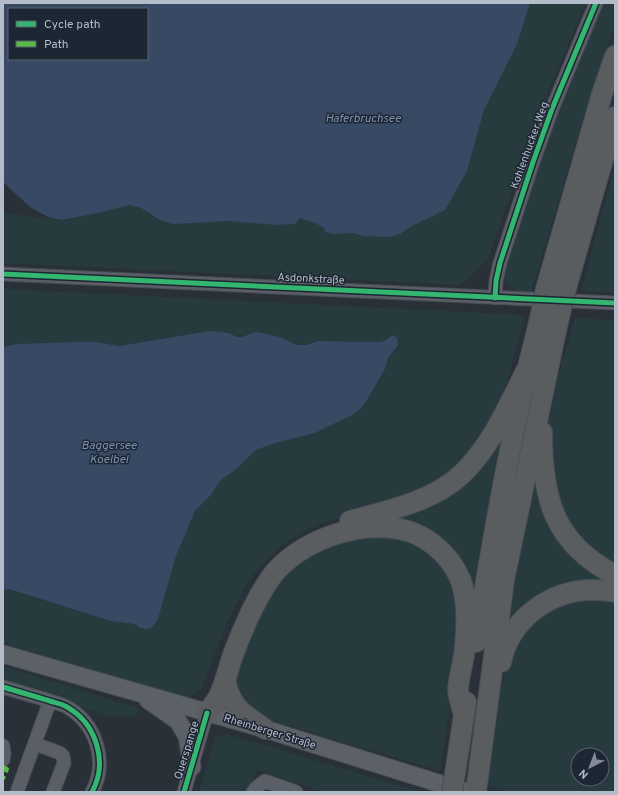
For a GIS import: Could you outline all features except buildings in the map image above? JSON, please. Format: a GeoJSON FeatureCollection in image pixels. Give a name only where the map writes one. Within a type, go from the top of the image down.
{"type":"FeatureCollection","features":[{"type":"Feature","properties":{"kind":"highway"},"geometry":{"type":"LineString","coordinates":[[615,56],[602,94],[548,324],[542,390],[543,471],[549,500],[558,524],[572,543],[592,560],[615,575]]}},
{"type":"Feature","properties":{"kind":"highway"},"geometry":{"type":"LineString","coordinates":[[556,290],[615,117]]}},
{"type":"Feature","properties":{"kind":"highway"},"geometry":{"type":"LineString","coordinates":[[207,713],[207,696],[210,680],[216,664],[252,585],[266,567],[295,542],[311,534],[327,527],[399,507],[425,498],[445,487],[461,475],[476,459],[494,432],[526,371],[548,324]]}},
{"type":"Feature","properties":{"kind":"highway"},"geometry":{"type":"LineString","coordinates":[[452,792],[488,569],[526,371]]}},
{"type":"Feature","properties":{"kind":"highway"},"geometry":{"type":"LineString","coordinates":[[476,792],[504,580],[542,390]]}},
{"type":"Feature","properties":{"kind":"highway"},"geometry":{"type":"LineString","coordinates":[[207,713],[218,699],[233,655],[248,619],[262,592],[275,572],[302,549],[323,539],[347,531],[381,527],[400,529],[421,536],[438,548],[447,557],[460,580],[466,607],[465,646],[458,690],[464,715]]}},
{"type":"Feature","properties":{"kind":"highway"},"geometry":{"type":"LineString","coordinates":[[489,689],[498,677],[502,657],[510,637],[528,614],[547,601],[567,593],[584,590],[615,592]]}},
{"type":"Feature","properties":{"kind":"highway"},"geometry":{"type":"LineString","coordinates":[[225,680],[234,704],[241,713],[265,729]]}},
{"type":"Feature","properties":{"kind":"main road","name":"Rheinberger Straße"},"geometry":{"type":"LineString","coordinates":[[3,654],[265,729],[467,792]]}},
{"type":"Feature","properties":{"kind":"main road"},"geometry":{"type":"LineString","coordinates":[[138,693],[178,722],[187,736],[192,767]]}},
{"type":"Feature","properties":{"kind":"street","name":"Kohlenhucker Weg"},"geometry":{"type":"LineString","coordinates":[[495,298],[498,268],[533,162],[552,109],[596,3]]}},
{"type":"Feature","properties":{"kind":"street","name":"Asdonkstraße"},"geometry":{"type":"LineString","coordinates":[[5,274],[615,303]]}},
{"type":"Feature","properties":{"kind":"street"},"geometry":{"type":"LineString","coordinates":[[3,687],[66,707],[77,714],[87,725],[96,741],[100,765],[99,775],[92,792]]}},
{"type":"Feature","properties":{"kind":"street"},"geometry":{"type":"LineString","coordinates":[[16,792],[50,701]]}},
{"type":"Feature","properties":{"kind":"street","name":"Querspange"},"geometry":{"type":"LineString","coordinates":[[184,792],[207,713]]}},
{"type":"Feature","properties":{"kind":"street"},"geometry":{"type":"LineString","coordinates":[[35,744],[60,753],[64,756],[64,763],[53,792]]}},
{"type":"Feature","properties":{"kind":"street"},"geometry":{"type":"LineString","coordinates":[[3,746],[3,760]]}},
{"type":"Feature","properties":{"kind":"street"},"geometry":{"type":"LineString","coordinates":[[253,792],[256,786],[265,781],[296,792]]}},
{"type":"Feature","properties":{"kind":"green space"},"geometry":{"type":"Polygon","coordinates":[[[530,3],[586,3],[543,104],[487,261],[460,285],[3,263],[3,213],[61,220],[130,205],[141,208],[160,220],[228,221],[275,225],[295,224],[300,217],[315,223],[334,234],[353,233],[363,236],[400,234],[467,171],[484,110],[517,44],[530,3]]]}},
{"type":"Feature","properties":{"kind":"green space"},"geometry":{"type":"Polygon","coordinates":[[[602,3],[615,3],[615,22],[583,119],[531,293],[519,291],[507,283],[503,266],[573,70],[602,3]]]}},
{"type":"Feature","properties":{"kind":"green space"},"geometry":{"type":"Polygon","coordinates":[[[615,164],[615,293],[581,291],[615,164]]]}},
{"type":"Feature","properties":{"kind":"green space"},"geometry":{"type":"Polygon","coordinates":[[[3,289],[525,315],[500,407],[462,466],[427,491],[319,524],[299,534],[280,547],[261,565],[246,585],[227,623],[201,689],[192,696],[186,698],[3,643],[3,590],[8,589],[111,621],[135,624],[140,628],[152,628],[158,619],[176,556],[195,511],[210,496],[220,481],[235,470],[256,450],[272,444],[315,433],[354,414],[364,405],[385,369],[388,358],[398,344],[393,336],[384,341],[377,342],[319,341],[306,345],[296,345],[280,337],[252,333],[242,337],[237,337],[229,333],[210,331],[119,346],[95,342],[74,342],[16,344],[3,347],[3,289]]]}},
{"type":"Feature","properties":{"kind":"green space"},"geometry":{"type":"Polygon","coordinates":[[[575,318],[615,320],[615,568],[586,548],[561,513],[546,437],[557,379],[575,318]]]}},
{"type":"Feature","properties":{"kind":"green space"},"geometry":{"type":"Polygon","coordinates":[[[505,426],[482,535],[471,601],[464,579],[385,516],[401,512],[505,426]]]}},
{"type":"Feature","properties":{"kind":"green space"},"geometry":{"type":"Polygon","coordinates":[[[535,470],[541,496],[615,581],[586,586],[505,636],[535,470]]]}},
{"type":"Feature","properties":{"kind":"green space"},"geometry":{"type":"Polygon","coordinates":[[[371,534],[412,540],[440,560],[455,586],[459,651],[440,771],[265,719],[247,711],[231,687],[261,603],[293,565],[334,541],[371,534]]]}},
{"type":"Feature","properties":{"kind":"green space"},"geometry":{"type":"Polygon","coordinates":[[[577,597],[615,598],[615,792],[509,792],[488,786],[491,753],[499,700],[507,663],[516,639],[537,615],[577,597]]]}},
{"type":"Feature","properties":{"kind":"green space"},"geometry":{"type":"Polygon","coordinates":[[[3,666],[141,709],[131,716],[110,716],[3,683],[3,666]]]}},
{"type":"Feature","properties":{"kind":"green space"},"geometry":{"type":"Polygon","coordinates":[[[227,734],[421,792],[323,792],[257,770],[247,792],[199,792],[215,738],[220,735],[227,734]]]}},
{"type":"Feature","properties":{"kind":"water","name":"Haferbruchsee"},"geometry":{"type":"Polygon","coordinates":[[[3,3],[530,3],[517,44],[484,110],[467,171],[445,210],[408,228],[400,234],[389,237],[363,236],[353,233],[334,234],[325,232],[324,228],[300,218],[295,224],[275,225],[228,221],[173,224],[160,220],[141,208],[130,205],[61,220],[48,217],[30,207],[3,182],[3,3]]]}},
{"type":"Feature","properties":{"kind":"water","name":"Baggersee Koelbel"},"geometry":{"type":"Polygon","coordinates":[[[210,331],[229,333],[237,337],[258,332],[280,337],[296,345],[306,345],[319,341],[377,342],[384,341],[393,335],[397,338],[398,345],[388,358],[385,369],[364,405],[354,414],[315,433],[272,444],[256,450],[235,470],[220,481],[210,496],[195,511],[176,556],[158,619],[152,628],[140,628],[135,624],[111,621],[9,589],[3,590],[3,347],[16,344],[74,342],[95,342],[119,346],[210,331]]]}},
{"type":"Feature","properties":{"kind":"marked path"},"geometry":{"type":"LineString","coordinates":[[3,767],[7,769],[3,779]]}},
{"type":"Feature","properties":{"kind":"cycle path"},"geometry":{"type":"LineString","coordinates":[[495,298],[496,281],[500,263],[533,162],[552,109],[596,3]]}},
{"type":"Feature","properties":{"kind":"cycle path"},"geometry":{"type":"LineString","coordinates":[[3,274],[615,303]]}},
{"type":"Feature","properties":{"kind":"cycle path"},"geometry":{"type":"LineString","coordinates":[[3,687],[63,705],[77,714],[86,723],[97,745],[99,757],[97,781],[92,792]]}},
{"type":"Feature","properties":{"kind":"cycle path"},"geometry":{"type":"LineString","coordinates":[[184,792],[207,713]]}}]}
